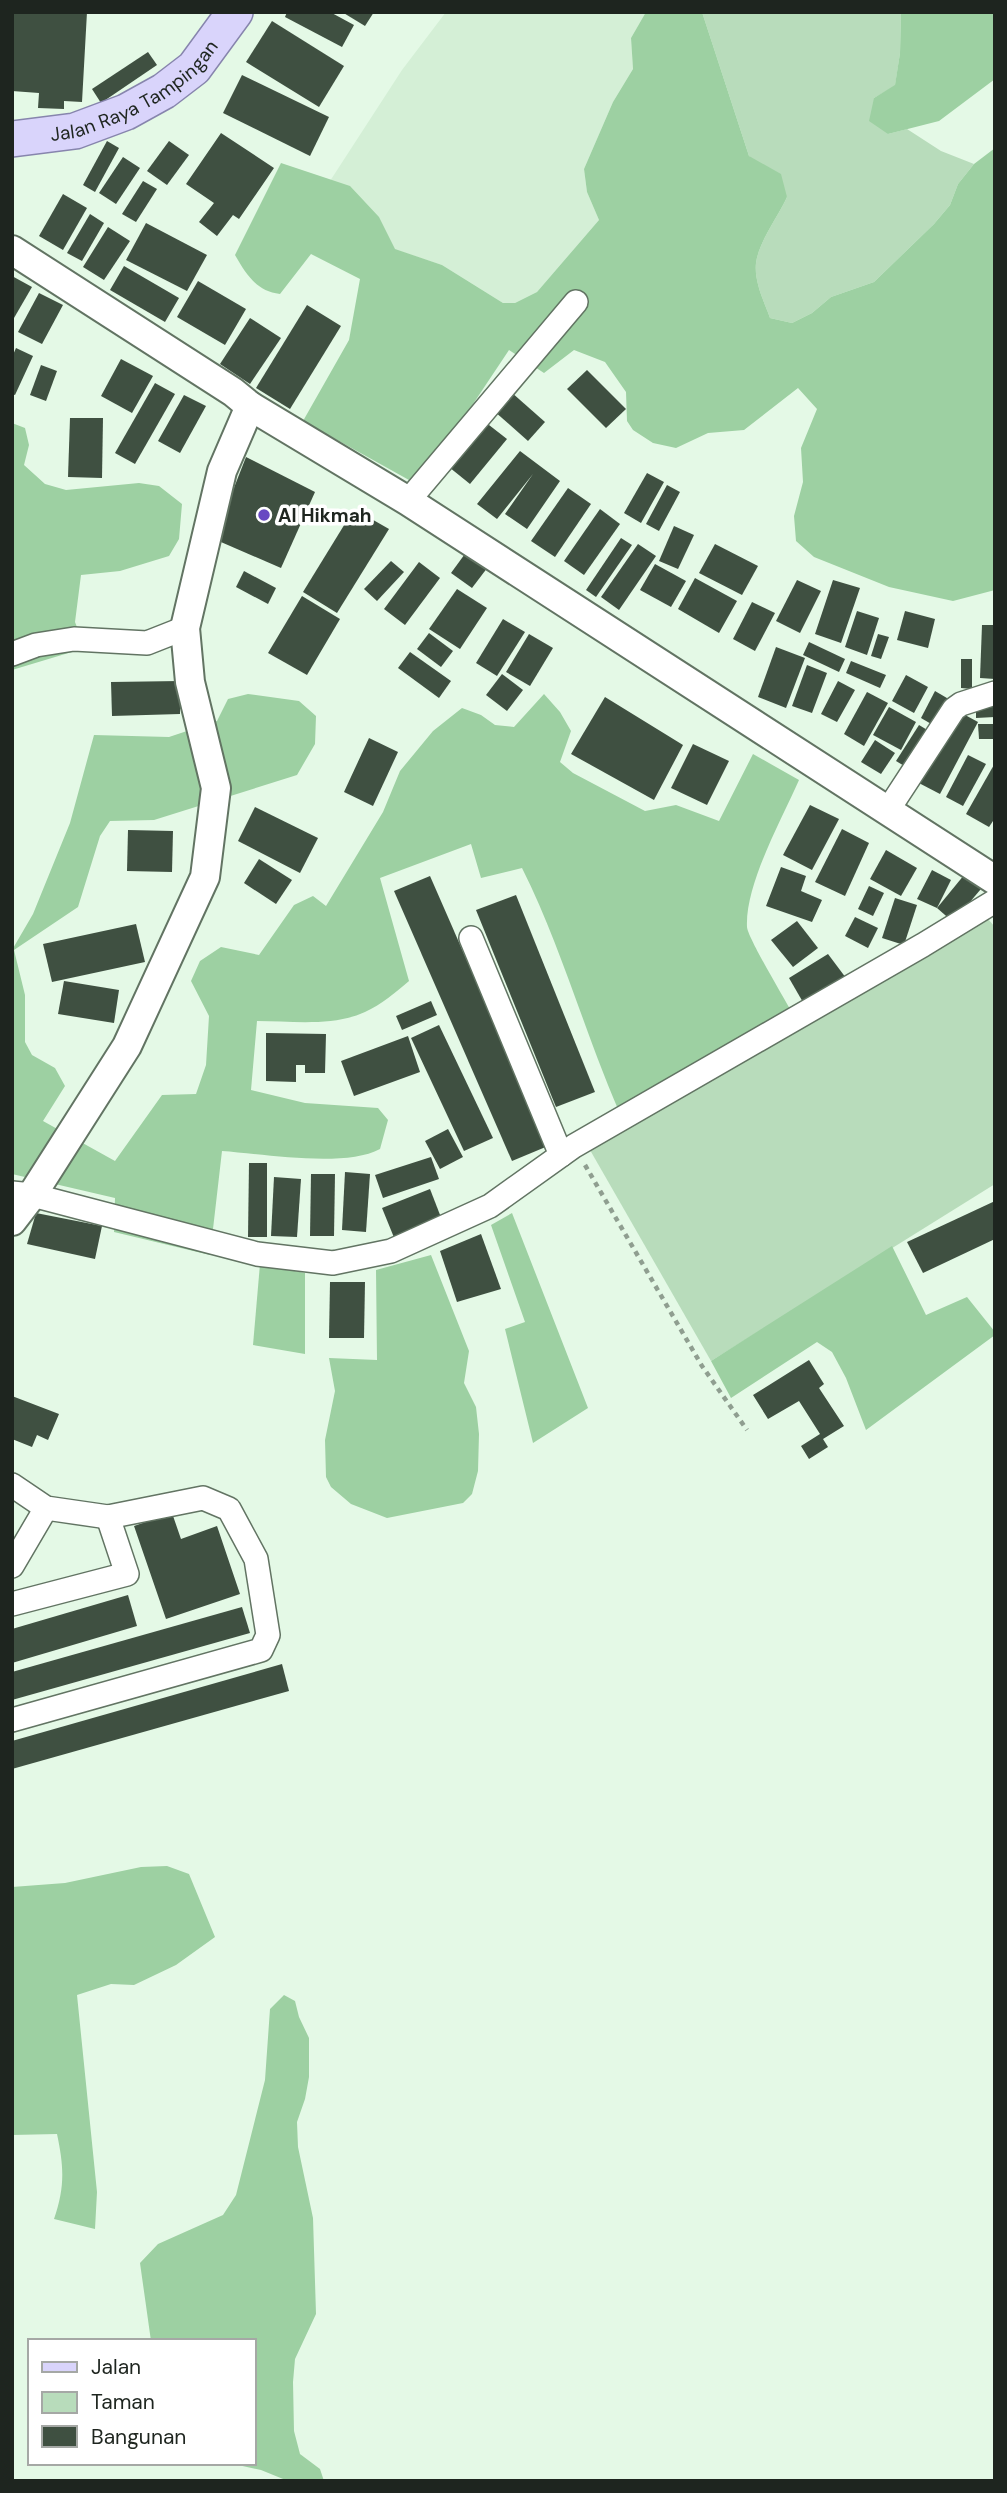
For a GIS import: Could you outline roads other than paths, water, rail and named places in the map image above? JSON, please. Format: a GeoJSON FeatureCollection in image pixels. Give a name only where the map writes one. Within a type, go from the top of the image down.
{"type":"FeatureCollection","features":[{"type":"Feature","properties":{"kind":"main road","name":"Jalan Raya Tampingan"},"geometry":{"type":"LineString","coordinates":[[12,139],[75,131],[125,112],[164,91],[194,68],[234,12]]}},
{"type":"Feature","properties":{"kind":"street"},"geometry":{"type":"LineString","coordinates":[[12,250],[250,406],[408,500],[995,880]]}},
{"type":"Feature","properties":{"kind":"street"},"geometry":{"type":"LineString","coordinates":[[408,500],[576,302]]}},
{"type":"Feature","properties":{"kind":"street"},"geometry":{"type":"LineString","coordinates":[[12,1221],[22,1194],[127,1046],[205,877],[216,788],[190,682],[185,628],[222,471],[250,406]]}},
{"type":"Feature","properties":{"kind":"street"},"geometry":{"type":"LineString","coordinates":[[12,654],[36,645],[74,639],[147,643],[185,628]]}},
{"type":"Feature","properties":{"kind":"street"},"geometry":{"type":"LineString","coordinates":[[888,810],[954,709],[961,704],[995,693]]}},
{"type":"Feature","properties":{"kind":"street"},"geometry":{"type":"LineString","coordinates":[[22,1194],[257,1254],[332,1263],[391,1251],[489,1206],[567,1151],[995,901]]}},
{"type":"Feature","properties":{"kind":"street"},"geometry":{"type":"LineString","coordinates":[[471,939],[567,1151]]}},
{"type":"Feature","properties":{"kind":"street"},"geometry":{"type":"LineString","coordinates":[[12,1485],[46,1508],[107,1517],[203,1498],[229,1508],[256,1559],[268,1635],[261,1650],[12,1720]]}},
{"type":"Feature","properties":{"kind":"street"},"geometry":{"type":"LineString","coordinates":[[12,1566],[46,1508]]}},
{"type":"Feature","properties":{"kind":"street"},"geometry":{"type":"LineString","coordinates":[[12,1604],[127,1574],[107,1517]]}},
{"type":"Feature","properties":{"kind":"place","name":"Al Hikmah"},"geometry":{"type":"Point","coordinates":[264,515]}}]}
